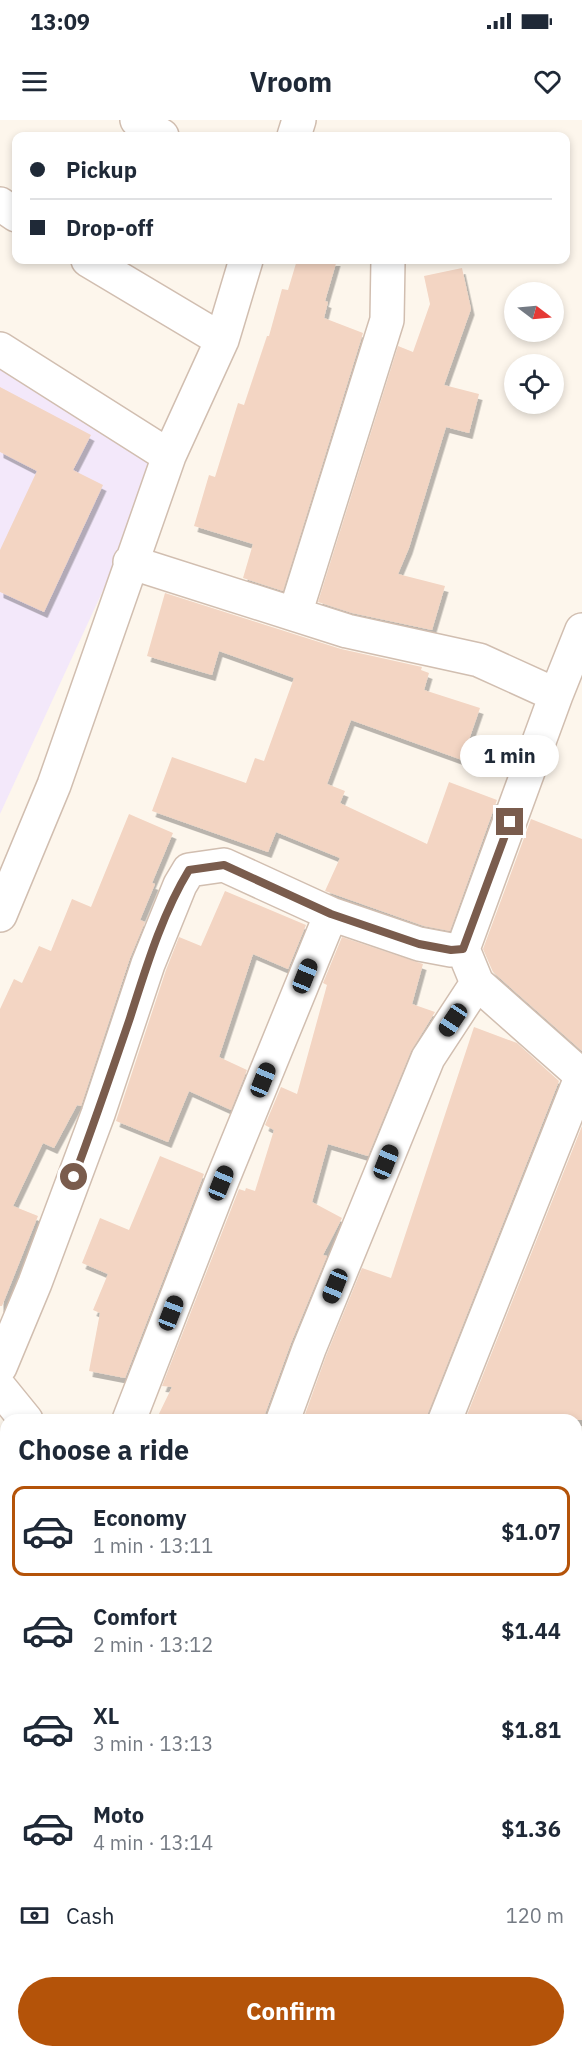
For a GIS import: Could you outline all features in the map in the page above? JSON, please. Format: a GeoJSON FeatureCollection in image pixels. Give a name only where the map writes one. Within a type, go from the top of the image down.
{"type":"FeatureCollection","features":[{"type":"Feature","properties":{"kind":"street"},"geometry":{"type":"LineString","coordinates":[[137,120],[156,132]]}},
{"type":"Feature","properties":{"kind":"street"},"geometry":{"type":"LineString","coordinates":[[95,264],[222,340]]}},
{"type":"Feature","properties":{"kind":"street"},"geometry":{"type":"LineString","coordinates":[[0,915],[54,785],[130,562],[169,456],[222,340],[245,264]]}},
{"type":"Feature","properties":{"kind":"street"},"geometry":{"type":"LineString","coordinates":[[295,614],[387,320],[388,264]]}},
{"type":"Feature","properties":{"kind":"street"},"geometry":{"type":"LineString","coordinates":[[0,349],[169,456]]}},
{"type":"Feature","properties":{"kind":"street"},"geometry":{"type":"LineString","coordinates":[[130,562],[357,633],[479,660],[556,694]]}},
{"type":"Feature","properties":{"kind":"street"},"geometry":{"type":"LineString","coordinates":[[447,1414],[582,1075],[477,982],[463,949],[556,694],[582,630]]}},
{"type":"Feature","properties":{"kind":"street"},"geometry":{"type":"LineString","coordinates":[[0,1366],[35,1283],[98,1114],[148,964],[180,885],[189,870],[224,865],[331,914],[419,944],[451,950],[463,949]]}},
{"type":"Feature","properties":{"kind":"street"},"geometry":{"type":"LineString","coordinates":[[131,1414],[221,1183],[331,914]]}},
{"type":"Feature","properties":{"kind":"street"},"geometry":{"type":"LineString","coordinates":[[285,1414],[309,1349],[428,1058],[477,982]]}},
{"type":"Feature","properties":{"kind":"street"},"geometry":{"type":"LineString","coordinates":[[0,1388],[21,1414]]}},
{"type":"Feature","properties":{"kind":"shaded area"},"geometry":{"type":"Polygon","coordinates":[[[0,357],[163,460],[0,814],[0,357]]]}},
{"type":"Feature","properties":{"kind":"building"},"geometry":{"type":"Polygon","coordinates":[[[296,264],[336,264],[325,301],[328,302],[324,318],[363,333],[283,591],[243,578],[253,544],[194,526],[209,475],[215,477],[238,403],[244,405],[267,336],[269,336],[282,289],[288,290],[296,264]]]}},
{"type":"Feature","properties":{"kind":"building"},"geometry":{"type":"Polygon","coordinates":[[[462,268],[471,309],[444,385],[479,394],[469,433],[446,427],[409,548],[398,574],[445,586],[432,630],[352,613],[318,602],[398,346],[413,352],[430,304],[424,276],[462,268]]]}},
{"type":"Feature","properties":{"kind":"building"},"geometry":{"type":"Polygon","coordinates":[[[0,387],[91,435],[73,470],[103,485],[44,612],[0,592],[0,550],[37,471],[0,452],[0,387]]]}},
{"type":"Feature","properties":{"kind":"building"},"geometry":{"type":"Polygon","coordinates":[[[165,593],[341,649],[422,667],[421,670],[429,673],[424,690],[480,708],[462,760],[351,720],[327,784],[345,791],[340,803],[427,844],[449,782],[497,800],[450,931],[424,926],[325,891],[340,858],[276,832],[268,852],[152,811],[172,757],[246,783],[255,758],[264,761],[294,678],[219,651],[212,675],[147,656],[165,593]]]}},
{"type":"Feature","properties":{"kind":"building"},"geometry":{"type":"Polygon","coordinates":[[[129,814],[173,833],[152,883],[155,884],[140,920],[145,922],[130,958],[81,1106],[77,1105],[54,1148],[43,1143],[13,1206],[38,1216],[2,1306],[0,1306],[0,1009],[14,979],[22,983],[39,946],[51,951],[72,899],[91,907],[129,814]]]}},
{"type":"Feature","properties":{"kind":"building"},"geometry":{"type":"Polygon","coordinates":[[[531,819],[582,839],[582,1051],[493,972],[483,949],[531,819]]]}},
{"type":"Feature","properties":{"kind":"building"},"geometry":{"type":"Polygon","coordinates":[[[225,891],[306,925],[288,969],[253,954],[219,1057],[247,1070],[231,1110],[189,1091],[168,1142],[116,1121],[179,937],[201,946],[225,891]]]}},
{"type":"Feature","properties":{"kind":"building"},"geometry":{"type":"Polygon","coordinates":[[[342,937],[423,964],[412,1004],[435,1012],[411,1051],[368,1156],[328,1144],[312,1202],[342,1218],[323,1255],[327,1256],[265,1414],[159,1414],[172,1387],[162,1386],[239,1189],[245,1191],[246,1188],[255,1191],[274,1130],[265,1125],[281,1087],[297,1094],[327,985],[323,983],[342,937]]]}},
{"type":"Feature","properties":{"kind":"building"},"geometry":{"type":"Polygon","coordinates":[[[474,1027],[517,1043],[559,1081],[428,1414],[305,1414],[362,1268],[391,1278],[474,1027]]]}},
{"type":"Feature","properties":{"kind":"building"},"geometry":{"type":"Polygon","coordinates":[[[582,1126],[582,1414],[467,1414],[582,1126]]]}},
{"type":"Feature","properties":{"kind":"building"},"geometry":{"type":"Polygon","coordinates":[[[160,1156],[204,1174],[125,1378],[89,1371],[100,1313],[93,1310],[108,1274],[82,1263],[100,1218],[129,1230],[160,1156]]]}},
{"type":"Feature","properties":{"kind":"route"},"geometry":{"type":"LineString","coordinates":[[74,1177],[98,1114],[148,964],[180,885],[189,870],[224,865],[331,914],[419,944],[451,950],[463,949],[510,822]]}}]}
